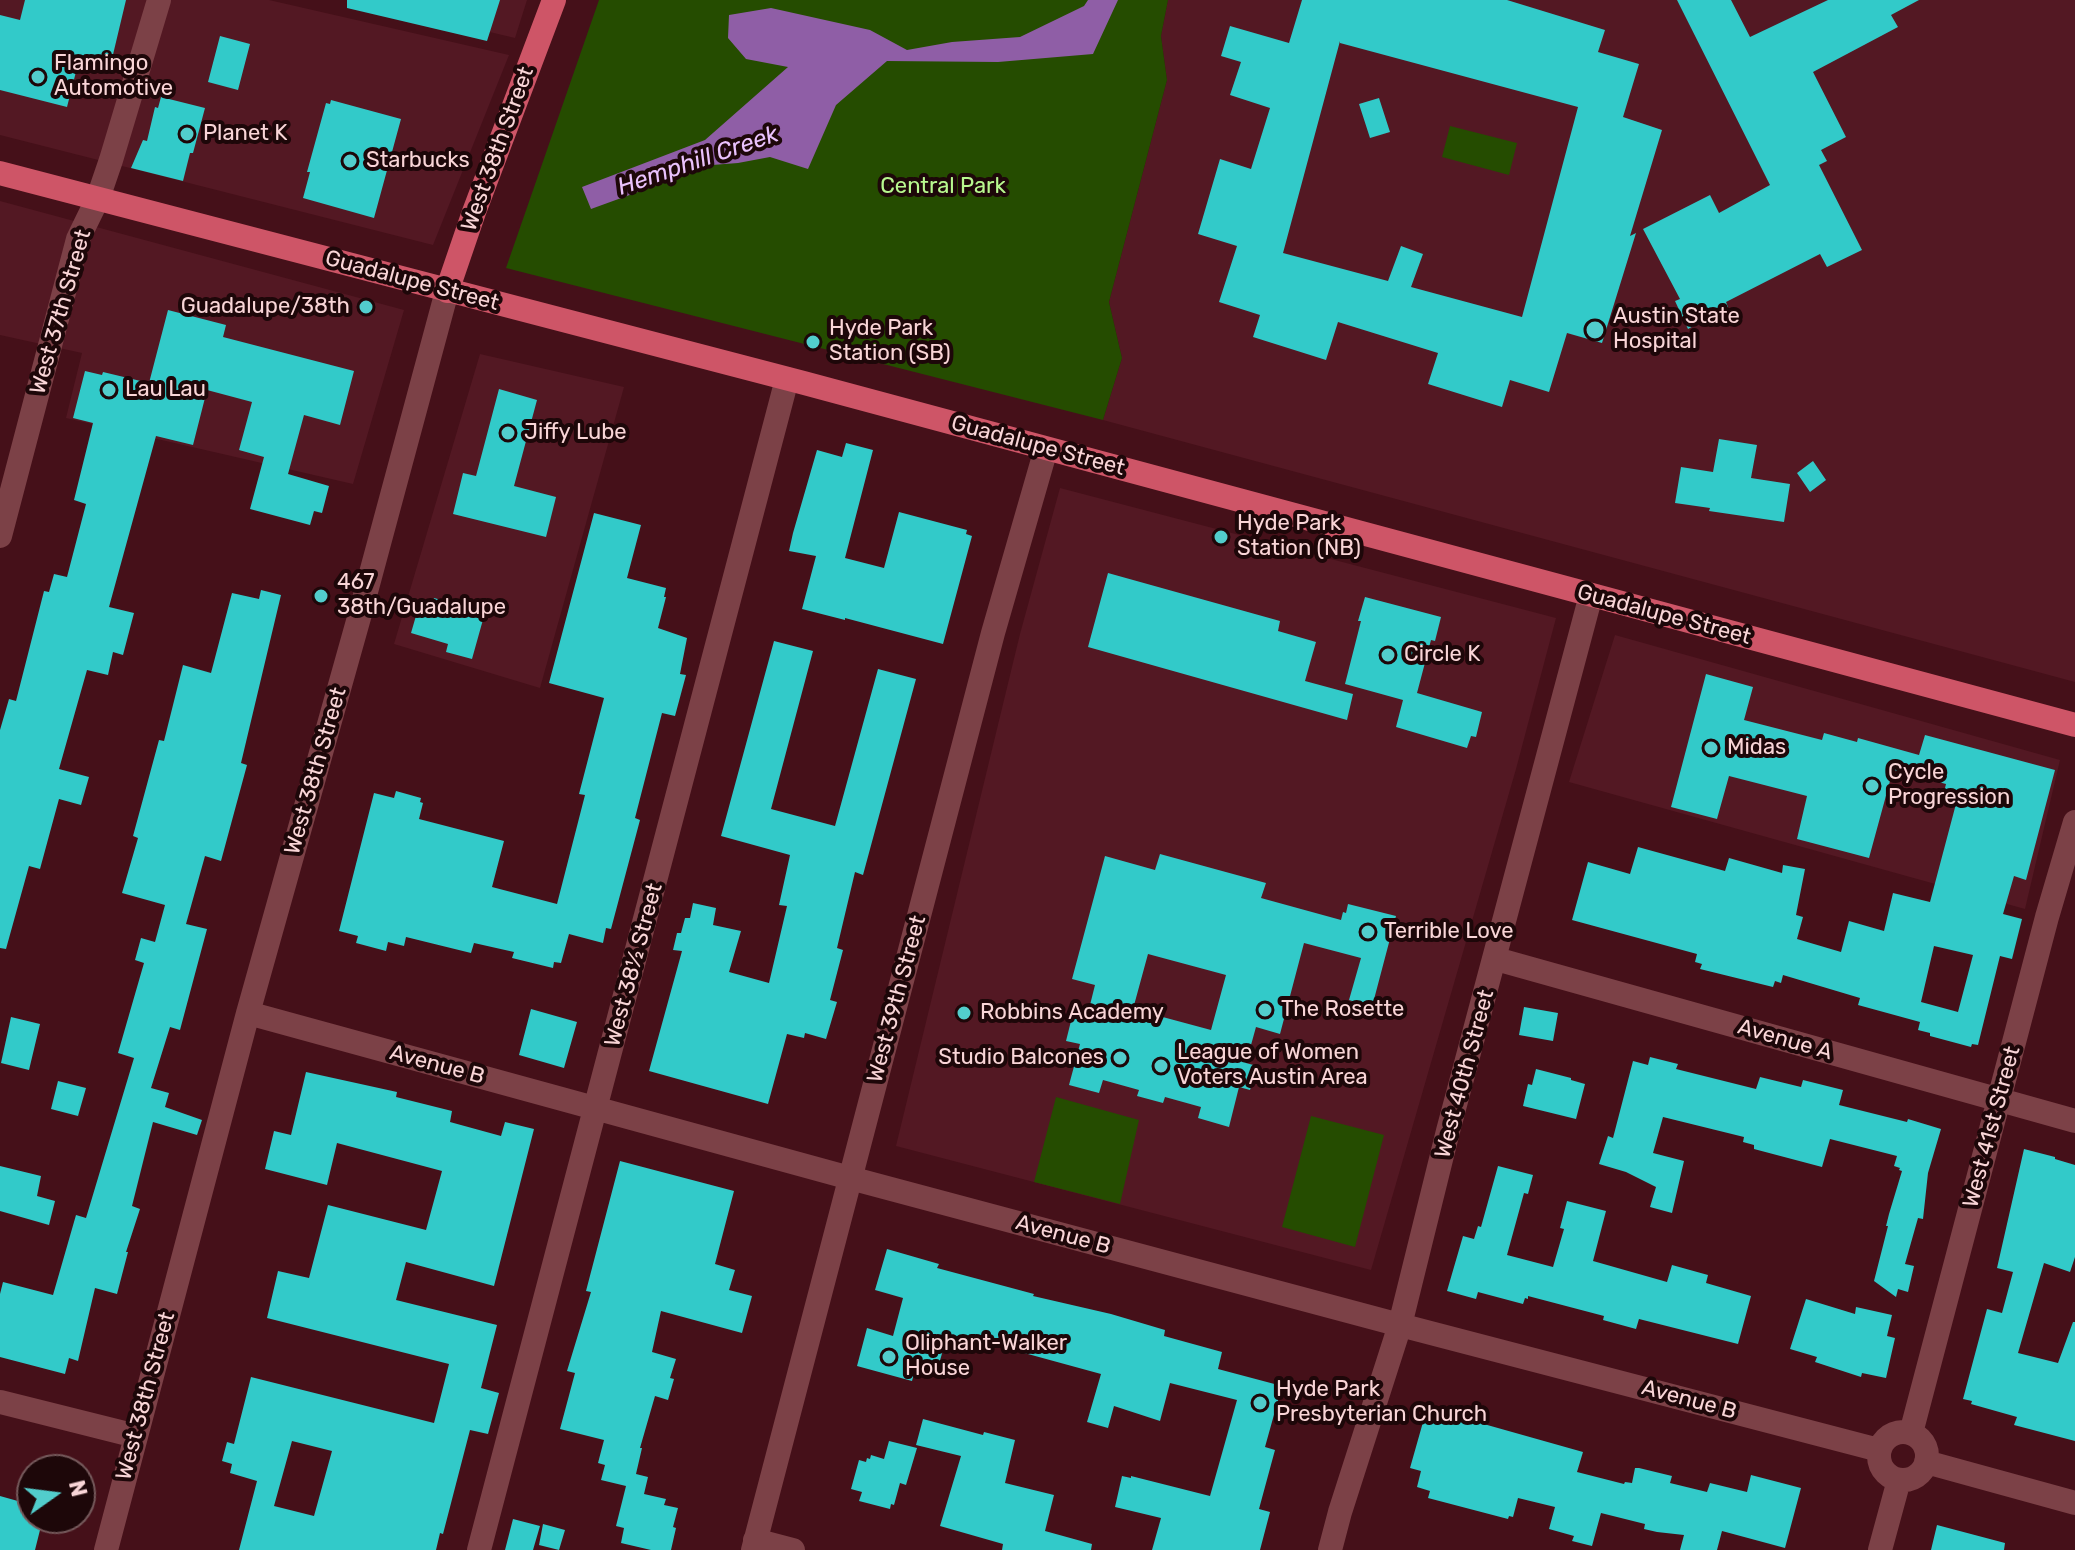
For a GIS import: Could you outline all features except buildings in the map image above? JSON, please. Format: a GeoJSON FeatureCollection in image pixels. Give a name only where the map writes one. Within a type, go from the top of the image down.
{"type":"FeatureCollection","features":[{"type":"Feature","properties":{"kind":"main road","name":"West 38th Street"},"geometry":{"type":"LineString","coordinates":[[447,291],[554,0]]}},
{"type":"Feature","properties":{"kind":"main road","name":"Guadalupe Street"},"geometry":{"type":"LineString","coordinates":[[0,173],[787,379],[2075,725]]}},
{"type":"Feature","properties":{"kind":"street","name":"West 37th Street"},"geometry":{"type":"LineString","coordinates":[[0,536],[78,239],[98,198],[111,160],[159,0]]}},
{"type":"Feature","properties":{"kind":"street","name":"West 38th Street"},"geometry":{"type":"LineString","coordinates":[[106,1550],[248,1013],[447,291]]}},
{"type":"Feature","properties":{"kind":"street","name":"West 38½ Street"},"geometry":{"type":"LineString","coordinates":[[479,1550],[787,379]]}},
{"type":"Feature","properties":{"kind":"street","name":"West 39th Street"},"geometry":{"type":"LineString","coordinates":[[754,1545],[993,633],[1046,449]]}},
{"type":"Feature","properties":{"kind":"street","name":"West 40th Street"},"geometry":{"type":"LineString","coordinates":[[1330,1550],[1400,1325],[1448,1131],[1591,595]]}},
{"type":"Feature","properties":{"kind":"street","name":"West 41st Street"},"geometry":{"type":"LineString","coordinates":[[1911,1433],[2047,917],[2075,822]]}},
{"type":"Feature","properties":{"kind":"street","name":"Avenue A"},"geometry":{"type":"LineString","coordinates":[[1496,959],[2075,1121]]}},
{"type":"Feature","properties":{"kind":"street","name":"Avenue B"},"geometry":{"type":"LineString","coordinates":[[248,1013],[850,1178],[1879,1450]]}},
{"type":"Feature","properties":{"kind":"street"},"geometry":{"type":"LineString","coordinates":[[0,1402],[136,1436]]}},
{"type":"Feature","properties":{"kind":"street"},"geometry":{"type":"LineString","coordinates":[[1895,1433],[1911,1433],[1923,1442],[1927,1455],[1923,1469],[1913,1479],[1891,1478],[1885,1473],[1879,1450],[1895,1433]]}},
{"type":"Feature","properties":{"kind":"street"},"geometry":{"type":"LineString","coordinates":[[1926,1462],[2075,1503]]}},
{"type":"Feature","properties":{"kind":"street"},"geometry":{"type":"LineString","coordinates":[[1880,1550],[1899,1480]]}},
{"type":"Feature","properties":{"kind":"street"},"geometry":{"type":"LineString","coordinates":[[754,1545],[793,1550]]}},
{"type":"Feature","properties":{"kind":"shaded area"},"geometry":{"type":"Polygon","coordinates":[[[0,0],[269,0],[509,55],[433,245],[0,135],[0,0]]]}},
{"type":"Feature","properties":{"kind":"shaded area"},"geometry":{"type":"Polygon","coordinates":[[[355,0],[527,0],[515,38],[355,0]]]}},
{"type":"Feature","properties":{"kind":"shaded area","name":"Austin State Hospital"},"geometry":{"type":"Polygon","coordinates":[[[1168,0],[2075,0],[2075,682],[1103,420],[1122,358],[1109,302],[1167,80],[1161,36],[1168,0]]]}},
{"type":"Feature","properties":{"kind":"shaded area"},"geometry":{"type":"Polygon","coordinates":[[[0,201],[404,310],[353,484],[66,418],[82,353],[0,335],[0,201]]]}},
{"type":"Feature","properties":{"kind":"shaded area"},"geometry":{"type":"Polygon","coordinates":[[[480,354],[624,387],[540,688],[394,644],[480,354]]]}},
{"type":"Feature","properties":{"kind":"shaded area"},"geometry":{"type":"Polygon","coordinates":[[[1060,488],[1556,618],[1516,769],[1371,1270],[896,1146],[1020,634],[1060,488]]]}},
{"type":"Feature","properties":{"kind":"shaded area"},"geometry":{"type":"Polygon","coordinates":[[[1615,635],[2060,760],[2025,909],[1569,782],[1615,635]]]}},
{"type":"Feature","properties":{"kind":"green space","name":"Central Park"},"geometry":{"type":"Polygon","coordinates":[[[599,0],[1168,0],[1161,36],[1167,80],[1109,302],[1122,358],[1103,420],[506,268],[599,0]]]}},
{"type":"Feature","properties":{"kind":"green space"},"geometry":{"type":"Polygon","coordinates":[[[1450,126],[1517,143],[1509,175],[1442,157],[1450,126]]]}},
{"type":"Feature","properties":{"kind":"green space"},"geometry":{"type":"Polygon","coordinates":[[[1056,1097],[1139,1120],[1120,1204],[1034,1182],[1056,1097]]]}},
{"type":"Feature","properties":{"kind":"green space"},"geometry":{"type":"Polygon","coordinates":[[[1311,1116],[1384,1135],[1355,1247],[1282,1227],[1311,1116]]]}},
{"type":"Feature","properties":{"kind":"water","name":"Hemphill Creek"},"geometry":{"type":"Polygon","coordinates":[[[1088,0],[1118,0],[1093,54],[998,62],[887,61],[836,105],[808,169],[770,157],[712,165],[591,209],[582,187],[705,140],[788,67],[746,59],[728,38],[729,15],[771,8],[870,30],[907,50],[952,42],[1020,37],[1084,6],[1088,0]]]}},
{"type":"Feature","properties":{"kind":"place","name":"Flamingo Automotive"},"geometry":{"type":"Point","coordinates":[38,77]}},
{"type":"Feature","properties":{"kind":"place","name":"Planet K"},"geometry":{"type":"Point","coordinates":[187,134]}},
{"type":"Feature","properties":{"kind":"place","name":"Starbucks"},"geometry":{"type":"Point","coordinates":[350,161]}},
{"type":"Feature","properties":{"kind":"place","name":"Guadalupe/38th"},"geometry":{"type":"Point","coordinates":[366,307]}},
{"type":"Feature","properties":{"kind":"place","name":"Austin State Hospital"},"geometry":{"type":"Point","coordinates":[1595,330]}},
{"type":"Feature","properties":{"kind":"place","name":"Hyde Park Station (SB)"},"geometry":{"type":"Point","coordinates":[813,342]}},
{"type":"Feature","properties":{"kind":"place","name":"Lau Lau"},"geometry":{"type":"Point","coordinates":[109,390]}},
{"type":"Feature","properties":{"kind":"place","name":"Jiffy Lube"},"geometry":{"type":"Point","coordinates":[508,433]}},
{"type":"Feature","properties":{"kind":"place","name":"Hyde Park Station (NB)"},"geometry":{"type":"Point","coordinates":[1221,537]}},
{"type":"Feature","properties":{"kind":"place","name":"467 38th/Guadalupe"},"geometry":{"type":"Point","coordinates":[321,596]}},
{"type":"Feature","properties":{"kind":"place","name":"Circle K"},"geometry":{"type":"Point","coordinates":[1388,655]}},
{"type":"Feature","properties":{"kind":"place","name":"Midas"},"geometry":{"type":"Point","coordinates":[1711,748]}},
{"type":"Feature","properties":{"kind":"place","name":"Cycle Progression"},"geometry":{"type":"Point","coordinates":[1872,786]}},
{"type":"Feature","properties":{"kind":"place","name":"Terrible Love"},"geometry":{"type":"Point","coordinates":[1368,932]}},
{"type":"Feature","properties":{"kind":"place","name":"The Rosette"},"geometry":{"type":"Point","coordinates":[1265,1010]}},
{"type":"Feature","properties":{"kind":"place","name":"Robbins Academy"},"geometry":{"type":"Point","coordinates":[964,1013]}},
{"type":"Feature","properties":{"kind":"place","name":"Studio Balcones"},"geometry":{"type":"Point","coordinates":[1120,1058]}},
{"type":"Feature","properties":{"kind":"place","name":"League of Women Voters Austin Area"},"geometry":{"type":"Point","coordinates":[1161,1066]}},
{"type":"Feature","properties":{"kind":"place","name":"Oliphant-Walker House"},"geometry":{"type":"Point","coordinates":[889,1357]}},
{"type":"Feature","properties":{"kind":"place","name":"Hyde Park Presbyterian Church"},"geometry":{"type":"Point","coordinates":[1260,1403]}}]}
